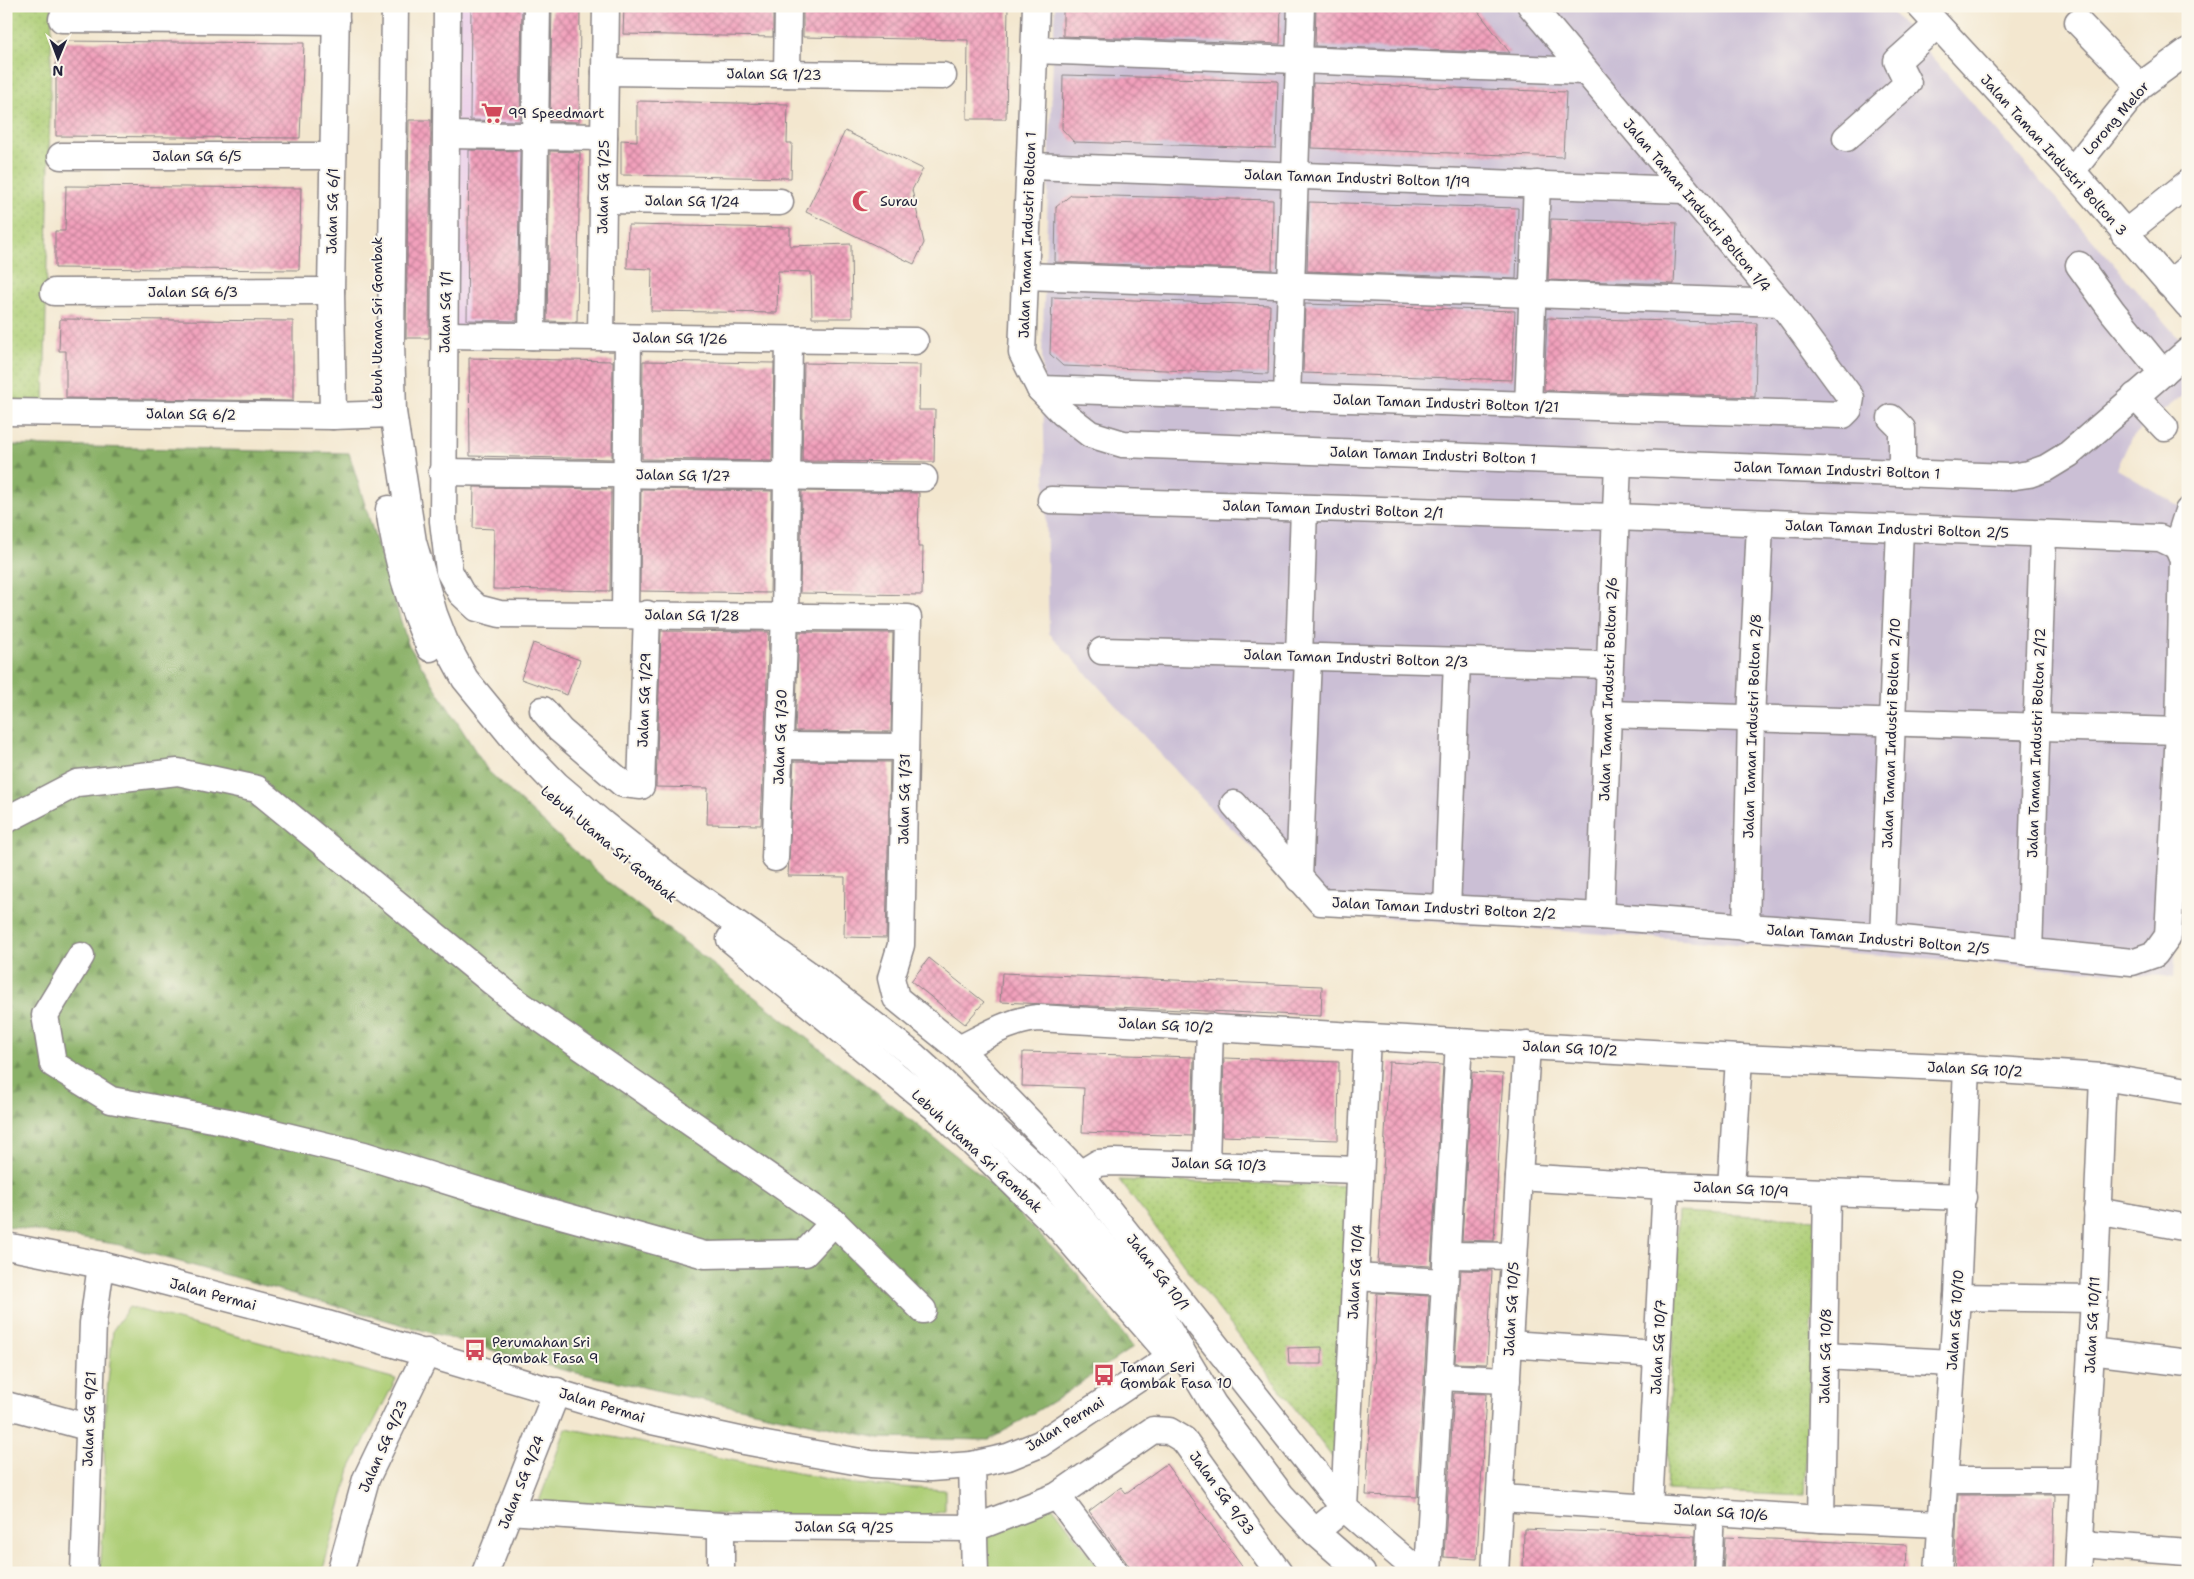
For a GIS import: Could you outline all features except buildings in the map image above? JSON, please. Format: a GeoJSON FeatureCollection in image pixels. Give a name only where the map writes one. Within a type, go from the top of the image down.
{"type":"FeatureCollection","features":[{"type":"Feature","properties":{"kind":"street","name":"Lebuh Utama Sri Gombak"},"geometry":{"type":"LineString","coordinates":[[379,6],[375,386],[385,415]]}},
{"type":"Feature","properties":{"kind":"street","name":"Lebuh Utama Sri Gombak"},"geometry":{"type":"LineString","coordinates":[[395,6],[391,343],[385,415],[394,545],[412,610],[433,656],[457,693],[505,752],[570,816],[644,877],[730,939],[942,1113],[1058,1227],[1176,1354],[1281,1495],[1315,1532],[1362,1573]]}},
{"type":"Feature","properties":{"kind":"street","name":"Jalan SG 1/1"},"geometry":{"type":"LineString","coordinates":[[447,6],[446,335],[442,472],[443,521],[449,570],[461,592],[477,608]]}},
{"type":"Feature","properties":{"kind":"street"},"geometry":{"type":"LineString","coordinates":[[532,336],[537,6]]}},
{"type":"Feature","properties":{"kind":"street","name":"Jalan SG 1/25"},"geometry":{"type":"LineString","coordinates":[[601,337],[606,6]]}},
{"type":"Feature","properties":{"kind":"street"},"geometry":{"type":"LineString","coordinates":[[787,74],[788,6]]}},
{"type":"Feature","properties":{"kind":"street","name":"Jalan Taman Industri Bolton 1"},"geometry":{"type":"LineString","coordinates":[[1036,6],[1022,353],[1040,389],[1063,413],[1090,434],[1123,444],[2008,477],[2029,474],[2058,462],[2188,351]]}},
{"type":"Feature","properties":{"kind":"street"},"geometry":{"type":"LineString","coordinates":[[1288,397],[1301,6]]}},
{"type":"Feature","properties":{"kind":"street","name":"Jalan Taman Industri Bolton 1/4"},"geometry":{"type":"LineString","coordinates":[[1531,6],[1781,303],[1851,398],[1849,409]]}},
{"type":"Feature","properties":{"kind":"street"},"geometry":{"type":"LineString","coordinates":[[1846,138],[1908,83],[1897,62],[1928,12]]}},
{"type":"Feature","properties":{"kind":"street","name":"Jalan Taman Industri Bolton 3"},"geometry":{"type":"LineString","coordinates":[[1928,12],[2072,171],[2124,234],[2178,276],[2188,305]]}},
{"type":"Feature","properties":{"kind":"street"},"geometry":{"type":"LineString","coordinates":[[62,19],[336,14]]}},
{"type":"Feature","properties":{"kind":"street","name":"Jalan SG 6/1"},"geometry":{"type":"LineString","coordinates":[[333,416],[331,291],[336,14]]}},
{"type":"Feature","properties":{"kind":"street"},"geometry":{"type":"LineString","coordinates":[[2078,22],[2140,86]]}},
{"type":"Feature","properties":{"kind":"street"},"geometry":{"type":"LineString","coordinates":[[1034,50],[1584,71]]}},
{"type":"Feature","properties":{"kind":"street","name":"Lorong Melor"},"geometry":{"type":"LineString","coordinates":[[2072,171],[2140,86],[2188,51]]}},
{"type":"Feature","properties":{"kind":"street","name":"Jalan SG 1/23"},"geometry":{"type":"LineString","coordinates":[[605,72],[943,76]]}},
{"type":"Feature","properties":{"kind":"street"},"geometry":{"type":"LineString","coordinates":[[446,134],[604,137]]}},
{"type":"Feature","properties":{"kind":"street","name":"Jalan SG 6/5"},"geometry":{"type":"LineString","coordinates":[[61,156],[333,156]]}},
{"type":"Feature","properties":{"kind":"street","name":"Jalan Taman Industri Bolton 1/19"},"geometry":{"type":"LineString","coordinates":[[1030,166],[1684,190]]}},
{"type":"Feature","properties":{"kind":"street"},"geometry":{"type":"LineString","coordinates":[[2124,234],[2188,183]]}},
{"type":"Feature","properties":{"kind":"street"},"geometry":{"type":"LineString","coordinates":[[1528,406],[1537,184]]}},
{"type":"Feature","properties":{"kind":"street","name":"Jalan SG 1/24"},"geometry":{"type":"LineString","coordinates":[[603,200],[780,202]]}},
{"type":"Feature","properties":{"kind":"street"},"geometry":{"type":"LineString","coordinates":[[2078,265],[2113,312],[2163,373]]}},
{"type":"Feature","properties":{"kind":"street"},"geometry":{"type":"LineString","coordinates":[[1025,276],[1781,303]]}},
{"type":"Feature","properties":{"kind":"street","name":"Jalan SG 6/3"},"geometry":{"type":"LineString","coordinates":[[54,292],[331,291]]}},
{"type":"Feature","properties":{"kind":"street","name":"Jalan SG 1/26"},"geometry":{"type":"LineString","coordinates":[[446,335],[915,341]]}},
{"type":"Feature","properties":{"kind":"street","name":"Jalan SG 1/29"},"geometry":{"type":"LineString","coordinates":[[543,710],[560,730],[623,784],[641,786],[636,614],[627,474],[628,338]]}},
{"type":"Feature","properties":{"kind":"street","name":"Jalan SG 1/30"},"geometry":{"type":"LineString","coordinates":[[775,858],[785,616],[789,340]]}},
{"type":"Feature","properties":{"kind":"street","name":"Jalan Taman Industri Bolton 1/21"},"geometry":{"type":"LineString","coordinates":[[1040,389],[1834,416],[1843,415],[1849,409]]}},
{"type":"Feature","properties":{"kind":"street"},"geometry":{"type":"LineString","coordinates":[[2135,396],[2165,428]]}},
{"type":"Feature","properties":{"kind":"street","name":"Jalan SG 6/2"},"geometry":{"type":"LineString","coordinates":[[6,412],[385,415]]}},
{"type":"Feature","properties":{"kind":"street"},"geometry":{"type":"LineString","coordinates":[[1891,418],[1902,430],[1902,473]]}},
{"type":"Feature","properties":{"kind":"street","name":"Jalan Taman Industri Bolton 2/6"},"geometry":{"type":"LineString","coordinates":[[1600,916],[1618,462]]}},
{"type":"Feature","properties":{"kind":"street","name":"Jalan SG 1/27"},"geometry":{"type":"LineString","coordinates":[[442,472],[924,478]]}},
{"type":"Feature","properties":{"kind":"street","name":"Jalan Taman Industri Bolton 2/1"},"geometry":{"type":"LineString","coordinates":[[1051,500],[1615,517]]}},
{"type":"Feature","properties":{"kind":"street"},"geometry":{"type":"LineString","coordinates":[[1299,879],[1304,657],[1304,508]]}},
{"type":"Feature","properties":{"kind":"street"},"geometry":{"type":"LineString","coordinates":[[1607,714],[2179,731],[2183,560],[2177,546],[2188,511]]}},
{"type":"Feature","properties":{"kind":"street","name":"Jalan Taman Industri Bolton 2/5"},"geometry":{"type":"LineString","coordinates":[[1615,517],[2043,535],[2160,538],[2177,546]]}},
{"type":"Feature","properties":{"kind":"street","name":"Jalan Taman Industri Bolton 2/8"},"geometry":{"type":"LineString","coordinates":[[1746,928],[1751,719],[1760,524]]}},
{"type":"Feature","properties":{"kind":"street","name":"Jalan Taman Industri Bolton 2/10"},"geometry":{"type":"LineString","coordinates":[[1884,937],[1900,529]]}},
{"type":"Feature","properties":{"kind":"street","name":"Jalan Taman Industri Bolton 2/12"},"geometry":{"type":"LineString","coordinates":[[2029,952],[2043,535]]}},
{"type":"Feature","properties":{"kind":"street","name":"Jalan SG 1/28"},"geometry":{"type":"LineString","coordinates":[[477,608],[500,614],[908,618]]}},
{"type":"Feature","properties":{"kind":"street","name":"Jalan SG 1/31"},"geometry":{"type":"LineString","coordinates":[[891,978],[901,945],[908,618]]}},
{"type":"Feature","properties":{"kind":"street","name":"Jalan Taman Industri Bolton 2/3"},"geometry":{"type":"LineString","coordinates":[[1102,651],[1609,665]]}},
{"type":"Feature","properties":{"kind":"street"},"geometry":{"type":"LineString","coordinates":[[1447,909],[1457,661]]}},
{"type":"Feature","properties":{"kind":"street","name":"Jalan Taman Industri Bolton 2/5"},"geometry":{"type":"LineString","coordinates":[[1600,916],[1884,937],[2132,962],[2155,954],[2168,936],[2179,731]]}},
{"type":"Feature","properties":{"kind":"street"},"geometry":{"type":"LineString","coordinates":[[779,746],[905,747]]}},
{"type":"Feature","properties":{"kind":"street"},"geometry":{"type":"LineString","coordinates":[[6,820],[76,783],[178,772],[257,790],[518,1003],[834,1222],[923,1310]]}},
{"type":"Feature","properties":{"kind":"street","name":"Jalan Taman Industri Bolton 2/2"},"geometry":{"type":"LineString","coordinates":[[1234,804],[1299,879],[1322,902],[1600,916]]}},
{"type":"Feature","properties":{"kind":"street"},"geometry":{"type":"LineString","coordinates":[[81,956],[45,1015],[54,1064],[111,1100],[229,1122],[364,1155],[525,1205],[705,1255],[805,1253],[834,1222]]}},
{"type":"Feature","properties":{"kind":"street","name":"Jalan SG 10/1"},"geometry":{"type":"LineString","coordinates":[[891,978],[896,998],[959,1049],[1080,1174],[1344,1508],[1420,1573]]}},
{"type":"Feature","properties":{"kind":"street","name":"Jalan SG 10/2"},"geometry":{"type":"LineString","coordinates":[[959,1049],[1024,1019],[1210,1027],[1739,1058],[1967,1068],[2103,1077],[2188,1091]]}},
{"type":"Feature","properties":{"kind":"street"},"geometry":{"type":"LineString","coordinates":[[1206,1164],[1210,1027]]}},
{"type":"Feature","properties":{"kind":"street","name":"Jalan SG 10/4"},"geometry":{"type":"LineString","coordinates":[[1344,1508],[1354,1277],[1368,1037]]}},
{"type":"Feature","properties":{"kind":"street"},"geometry":{"type":"LineString","coordinates":[[1428,1573],[1459,1042]]}},
{"type":"Feature","properties":{"kind":"street","name":"Jalan SG 10/5"},"geometry":{"type":"LineString","coordinates":[[1495,1573],[1527,1045]]}},
{"type":"Feature","properties":{"kind":"street"},"geometry":{"type":"LineString","coordinates":[[1731,1188],[1739,1058]]}},
{"type":"Feature","properties":{"kind":"street","name":"Jalan SG 10/10"},"geometry":{"type":"LineString","coordinates":[[1938,1573],[1963,1197],[1967,1068]]}},
{"type":"Feature","properties":{"kind":"street","name":"Jalan SG 10/11"},"geometry":{"type":"LineString","coordinates":[[2078,1573],[2094,1299],[2103,1077]]}},
{"type":"Feature","properties":{"kind":"street","name":"Jalan SG 10/3"},"geometry":{"type":"LineString","coordinates":[[1080,1174],[1098,1163],[1113,1162],[1360,1170]]}},
{"type":"Feature","properties":{"kind":"street","name":"Jalan SG 10/9"},"geometry":{"type":"LineString","coordinates":[[1519,1177],[1666,1186],[1963,1197]]}},
{"type":"Feature","properties":{"kind":"street","name":"Jalan SG 10/7"},"geometry":{"type":"LineString","coordinates":[[1649,1507],[1666,1186]]}},
{"type":"Feature","properties":{"kind":"street","name":"Jalan SG 10/8"},"geometry":{"type":"LineString","coordinates":[[1821,1519],[1827,1193]]}},
{"type":"Feature","properties":{"kind":"street"},"geometry":{"type":"LineString","coordinates":[[2097,1211],[2188,1228]]}},
{"type":"Feature","properties":{"kind":"street","name":"Jalan Permai"},"geometry":{"type":"LineString","coordinates":[[6,1246],[101,1265],[427,1352],[652,1420],[744,1441],[871,1464],[930,1468],[972,1465],[1008,1457],[1040,1444],[1176,1354]]}},
{"type":"Feature","properties":{"kind":"street"},"geometry":{"type":"LineString","coordinates":[[1446,1255],[1514,1256]]}},
{"type":"Feature","properties":{"kind":"street","name":"Jalan SG 9/21"},"geometry":{"type":"LineString","coordinates":[[84,1573],[93,1323],[101,1265]]}},
{"type":"Feature","properties":{"kind":"street"},"geometry":{"type":"LineString","coordinates":[[1354,1277],[1445,1282]]}},
{"type":"Feature","properties":{"kind":"street"},"geometry":{"type":"LineString","coordinates":[[1957,1297],[2094,1299]]}},
{"type":"Feature","properties":{"kind":"street"},"geometry":{"type":"LineString","coordinates":[[1509,1344],[1657,1354]]}},
{"type":"Feature","properties":{"kind":"street"},"geometry":{"type":"LineString","coordinates":[[2091,1351],[2188,1363]]}},
{"type":"Feature","properties":{"kind":"street","name":"Jalan SG 9/23"},"geometry":{"type":"LineString","coordinates":[[340,1573],[366,1479],[427,1352]]}},
{"type":"Feature","properties":{"kind":"street"},"geometry":{"type":"LineString","coordinates":[[1825,1356],[1952,1363]]}},
{"type":"Feature","properties":{"kind":"street"},"geometry":{"type":"LineString","coordinates":[[1439,1377],[1507,1380]]}},
{"type":"Feature","properties":{"kind":"street","name":"Jalan SG 9/24"},"geometry":{"type":"LineString","coordinates":[[485,1573],[557,1391]]}},
{"type":"Feature","properties":{"kind":"street"},"geometry":{"type":"LineString","coordinates":[[6,1405],[88,1427]]}},
{"type":"Feature","properties":{"kind":"street","name":"Jalan SG 9/25"},"geometry":{"type":"LineString","coordinates":[[509,1511],[721,1526],[975,1528],[1057,1496],[1153,1430]]}},
{"type":"Feature","properties":{"kind":"street","name":"Jalan SG 9/33"},"geometry":{"type":"LineString","coordinates":[[1153,1430],[1169,1431],[1184,1440],[1279,1573]]}},
{"type":"Feature","properties":{"kind":"street"},"geometry":{"type":"LineString","coordinates":[[972,1465],[975,1573]]}},
{"type":"Feature","properties":{"kind":"street"},"geometry":{"type":"LineString","coordinates":[[1945,1480],[2083,1480]]}},
{"type":"Feature","properties":{"kind":"street"},"geometry":{"type":"LineString","coordinates":[[1057,1496],[1115,1573]]}},
{"type":"Feature","properties":{"kind":"street","name":"Jalan SG 10/6"},"geometry":{"type":"LineString","coordinates":[[1500,1498],[1821,1519],[1942,1524]]}},
{"type":"Feature","properties":{"kind":"street"},"geometry":{"type":"LineString","coordinates":[[1315,1532],[1344,1508]]}},
{"type":"Feature","properties":{"kind":"street"},"geometry":{"type":"LineString","coordinates":[[1708,1573],[1711,1511]]}},
{"type":"Feature","properties":{"kind":"street"},"geometry":{"type":"LineString","coordinates":[[721,1526],[721,1573]]}},
{"type":"Feature","properties":{"kind":"street"},"geometry":{"type":"LineString","coordinates":[[2080,1544],[2188,1552]]}},
{"type":"Feature","properties":{"kind":"path"},"geometry":{"type":"LineString","coordinates":[[6,264],[8,267],[6,365]]}},
{"type":"Feature","properties":{"kind":"shaded area"},"geometry":{"type":"Polygon","coordinates":[[[457,6],[531,6],[526,330],[455,330],[457,6]]]}},
{"type":"Feature","properties":{"kind":"shaded area"},"geometry":{"type":"Polygon","coordinates":[[[1055,6],[1887,6],[2188,349],[2188,391],[2132,436],[2117,469],[2188,511],[2188,717],[2174,977],[1322,913],[1212,810],[1049,633],[1042,352],[1055,6]]]}},
{"type":"Feature","properties":{"kind":"green space"},"geometry":{"type":"Polygon","coordinates":[[[6,6],[52,6],[44,412],[6,412],[6,6]]]}},
{"type":"Feature","properties":{"kind":"green space"},"geometry":{"type":"Polygon","coordinates":[[[6,445],[349,453],[408,644],[488,771],[607,881],[982,1176],[1076,1272],[1133,1347],[1060,1397],[989,1440],[879,1438],[563,1370],[120,1245],[6,1226],[6,445]]]}},
{"type":"Feature","properties":{"kind":"green space"},"geometry":{"type":"Polygon","coordinates":[[[1119,1180],[1348,1186],[1336,1462],[1119,1180]]]}},
{"type":"Feature","properties":{"kind":"green space"},"geometry":{"type":"Polygon","coordinates":[[[1678,1212],[1817,1219],[1804,1496],[1666,1490],[1678,1212]]]}},
{"type":"Feature","properties":{"kind":"green space"},"geometry":{"type":"Polygon","coordinates":[[[129,1307],[396,1379],[350,1469],[322,1573],[100,1573],[105,1503],[104,1425],[113,1330],[129,1307]]]}},
{"type":"Feature","properties":{"kind":"green space"},"geometry":{"type":"Polygon","coordinates":[[[566,1428],[854,1484],[945,1490],[945,1511],[903,1521],[537,1507],[566,1428]]]}},
{"type":"Feature","properties":{"kind":"green space"},"geometry":{"type":"Polygon","coordinates":[[[1052,1506],[1103,1573],[982,1573],[982,1531],[1052,1506]]]}},
{"type":"Feature","properties":{"kind":"place","name":"99 Speedmart"},"geometry":{"type":"Point","coordinates":[492,113]}},
{"type":"Feature","properties":{"kind":"place","name":"Surau"},"geometry":{"type":"Point","coordinates":[863,201]}},
{"type":"Feature","properties":{"kind":"place","name":"Perumahan Sri Gombak Fasa 9"},"geometry":{"type":"Point","coordinates":[475,1350]}},
{"type":"Feature","properties":{"kind":"place","name":"Taman Seri Gombak Fasa 10"},"geometry":{"type":"Point","coordinates":[1104,1375]}}]}
